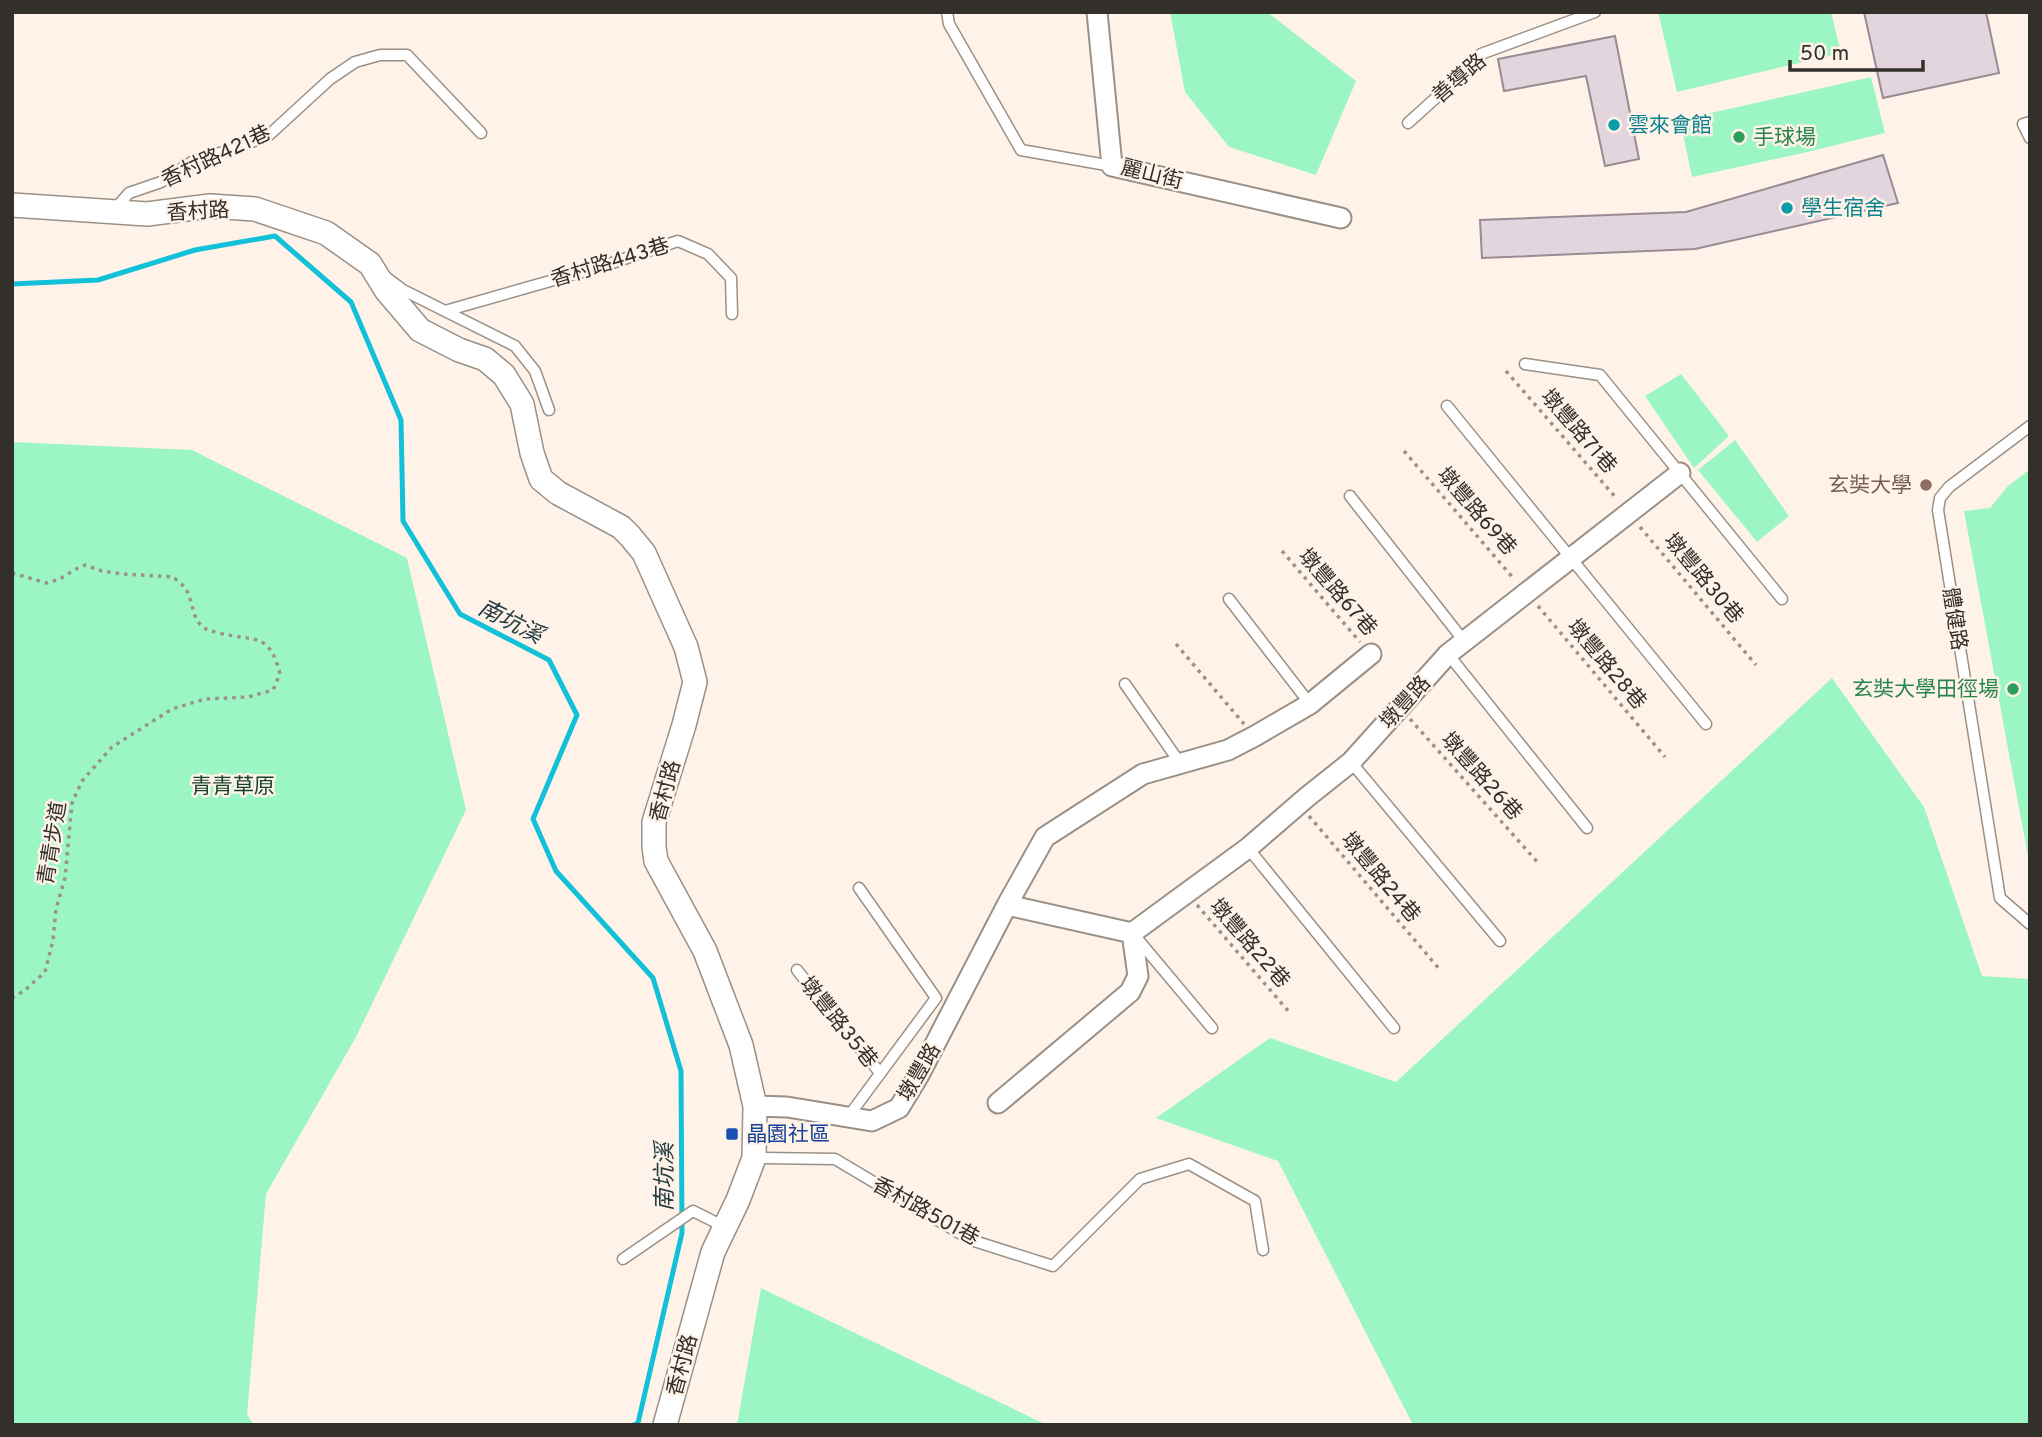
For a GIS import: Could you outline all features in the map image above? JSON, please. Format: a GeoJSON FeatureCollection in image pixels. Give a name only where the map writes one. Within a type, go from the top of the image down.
{"type":"FeatureCollection","features":[{"type":"Feature","properties":{"kind":"street","name":"麗山街"},"geometry":{"type":"LineString","coordinates":[[1097,12],[1112,166],[1341,218]]}},
{"type":"Feature","properties":{"kind":"street","name":"香村路"},"geometry":{"type":"LineString","coordinates":[[12,205],[147,214],[210,206],[255,209],[326,233],[370,264],[386,290],[421,330],[459,350],[485,359],[504,375],[522,404],[532,453],[541,480],[558,493],[621,527],[644,553],[686,648],[695,682],[654,822],[656,861],[705,951],[741,1045],[755,1107],[754,1158],[713,1252],[665,1425]]}},
{"type":"Feature","properties":{"kind":"street","name":"墩豐路"},"geometry":{"type":"LineString","coordinates":[[1132,933],[1248,848],[1351,762],[1448,654],[1679,473]]}},
{"type":"Feature","properties":{"kind":"street","name":"墩豐路"},"geometry":{"type":"LineString","coordinates":[[755,1107],[787,1107],[872,1121],[899,1108],[1045,837],[1143,774],[1228,750],[1255,736],[1310,704],[1371,654]]}},
{"type":"Feature","properties":{"kind":"street"},"geometry":{"type":"LineString","coordinates":[[998,1103],[1130,992],[1138,976],[1132,933],[1007,905]]}},
{"type":"Feature","properties":{"kind":"lane"},"geometry":{"type":"LineString","coordinates":[[947,12],[949,24],[1021,150],[1112,166]]}},
{"type":"Feature","properties":{"kind":"lane","name":"善導路"},"geometry":{"type":"LineString","coordinates":[[1408,123],[1481,54],[1595,12]]}},
{"type":"Feature","properties":{"kind":"lane","name":"香村路421巷"},"geometry":{"type":"LineString","coordinates":[[112,212],[129,193],[161,182],[195,160],[269,135],[330,79],[355,62],[380,55],[407,55],[481,133]]}},
{"type":"Feature","properties":{"kind":"lane"},"geometry":{"type":"LineString","coordinates":[[2030,122],[2023,124],[2030,138]]}},
{"type":"Feature","properties":{"kind":"lane","name":"香村路443巷"},"geometry":{"type":"LineString","coordinates":[[445,311],[603,266],[678,241],[708,254],[731,278],[732,314]]}},
{"type":"Feature","properties":{"kind":"lane","name":"香村路"},"geometry":{"type":"LineString","coordinates":[[370,264],[403,290],[515,346],[535,372],[549,410]]}},
{"type":"Feature","properties":{"kind":"lane"},"geometry":{"type":"LineString","coordinates":[[1525,364],[1600,375],[1782,599]]}},
{"type":"Feature","properties":{"kind":"lane"},"geometry":{"type":"LineString","coordinates":[[1447,407],[1706,724]]}},
{"type":"Feature","properties":{"kind":"lane","name":"體健路"},"geometry":{"type":"LineString","coordinates":[[2030,426],[1949,487],[1940,498],[1938,510],[2000,898],[2030,924]]}},
{"type":"Feature","properties":{"kind":"lane"},"geometry":{"type":"LineString","coordinates":[[1350,496],[1464,641]]}},
{"type":"Feature","properties":{"kind":"lane"},"geometry":{"type":"LineString","coordinates":[[1229,599],[1310,704]]}},
{"type":"Feature","properties":{"kind":"lane"},"geometry":{"type":"LineString","coordinates":[[1448,654],[1587,828]]}},
{"type":"Feature","properties":{"kind":"lane"},"geometry":{"type":"LineString","coordinates":[[1125,684],[1180,763]]}},
{"type":"Feature","properties":{"kind":"lane"},"geometry":{"type":"LineString","coordinates":[[1351,762],[1500,941]]}},
{"type":"Feature","properties":{"kind":"lane"},"geometry":{"type":"LineString","coordinates":[[1248,848],[1394,1028]]}},
{"type":"Feature","properties":{"kind":"lane"},"geometry":{"type":"LineString","coordinates":[[848,1117],[936,998],[859,888]]}},
{"type":"Feature","properties":{"kind":"lane"},"geometry":{"type":"LineString","coordinates":[[1132,933],[1212,1028]]}},
{"type":"Feature","properties":{"kind":"lane","name":"墩豐路35巷"},"geometry":{"type":"LineString","coordinates":[[797,970],[880,1073]]}},
{"type":"Feature","properties":{"kind":"lane","name":"香村路501巷"},"geometry":{"type":"LineString","coordinates":[[754,1158],[835,1159],[971,1240],[1053,1266],[1140,1179],[1189,1164],[1255,1201],[1263,1250]]}},
{"type":"Feature","properties":{"kind":"lane"},"geometry":{"type":"LineString","coordinates":[[623,1259],[693,1212],[725,1227]]}},
{"type":"Feature","properties":{"kind":"path","name":"墩豐路71巷"},"geometry":{"type":"LineString","coordinates":[[1506,371],[1628,512]]}},
{"type":"Feature","properties":{"kind":"path","name":"墩豐路69巷"},"geometry":{"type":"LineString","coordinates":[[1404,451],[1526,592]]}},
{"type":"Feature","properties":{"kind":"path","name":"墩豐路30巷"},"geometry":{"type":"LineString","coordinates":[[1628,512],[1756,665]]}},
{"type":"Feature","properties":{"kind":"path","name":"墩豐路67巷"},"geometry":{"type":"LineString","coordinates":[[1282,551],[1371,654]]}},
{"type":"Feature","properties":{"kind":"path","name":"青青步道"},"geometry":{"type":"LineString","coordinates":[[12,573],[46,583],[60,579],[85,565],[102,571],[173,577],[185,588],[192,603],[195,621],[207,630],[247,636],[264,642],[275,655],[281,674],[273,690],[260,695],[205,699],[172,709],[111,747],[82,781],[72,803],[65,878],[55,909],[53,940],[45,972],[12,998]]}},
{"type":"Feature","properties":{"kind":"path","name":"墩豐路28巷"},"geometry":{"type":"LineString","coordinates":[[1526,592],[1665,757]]}},
{"type":"Feature","properties":{"kind":"path"},"geometry":{"type":"LineString","coordinates":[[1176,645],[1255,736]]}},
{"type":"Feature","properties":{"kind":"path","name":"墩豐路26巷"},"geometry":{"type":"LineString","coordinates":[[1400,707],[1540,865]]}},
{"type":"Feature","properties":{"kind":"path","name":"墩豐路24巷"},"geometry":{"type":"LineString","coordinates":[[1298,804],[1441,971]]}},
{"type":"Feature","properties":{"kind":"path","name":"墩豐路22巷"},"geometry":{"type":"LineString","coordinates":[[1186,893],[1290,1013]]}},
{"type":"Feature","properties":{"kind":"green space"},"geometry":{"type":"Polygon","coordinates":[[[1170,12],[1267,12],[1356,81],[1316,175],[1229,147],[1185,92],[1170,12]]]}},
{"type":"Feature","properties":{"kind":"green space"},"geometry":{"type":"Polygon","coordinates":[[[1658,12],[1831,12],[1841,53],[1677,92],[1658,12]]]}},
{"type":"Feature","properties":{"kind":"green space"},"geometry":{"type":"Polygon","coordinates":[[[1871,77],[1885,133],[1692,177],[1680,120],[1871,77]]]}},
{"type":"Feature","properties":{"kind":"green space"},"geometry":{"type":"Polygon","coordinates":[[[1681,374],[1729,436],[1694,468],[1645,396],[1681,374]]]}},
{"type":"Feature","properties":{"kind":"green space"},"geometry":{"type":"Polygon","coordinates":[[[1735,440],[1789,516],[1757,542],[1698,470],[1735,440]]]}},
{"type":"Feature","properties":{"kind":"green space","name":"青青草原"},"geometry":{"type":"Polygon","coordinates":[[[12,442],[192,450],[407,558],[466,810],[356,1037],[266,1194],[247,1415],[254,1425],[12,1425],[12,442]]]}},
{"type":"Feature","properties":{"kind":"green space","name":"玄奘大學田徑場"},"geometry":{"type":"Polygon","coordinates":[[[2030,469],[2030,867],[1964,511],[1990,508],[2007,487],[2030,469]]]}},
{"type":"Feature","properties":{"kind":"green space"},"geometry":{"type":"Polygon","coordinates":[[[1832,678],[1924,807],[1982,976],[2030,979],[2030,1425],[1413,1425],[1278,1161],[1156,1118],[1270,1038],[1396,1082],[1832,678]]]}},
{"type":"Feature","properties":{"kind":"green space"},"geometry":{"type":"Polygon","coordinates":[[[761,1288],[1047,1425],[737,1425],[761,1288]]]}},
{"type":"Feature","properties":{"kind":"building"},"geometry":{"type":"Polygon","coordinates":[[[1864,12],[1986,12],[1999,73],[1883,98],[1864,12]]]}},
{"type":"Feature","properties":{"kind":"building","name":"雲來會館"},"geometry":{"type":"Polygon","coordinates":[[[1615,36],[1639,159],[1605,166],[1586,76],[1504,91],[1498,59],[1615,36]]]}},
{"type":"Feature","properties":{"kind":"building","name":"學生宿舍"},"geometry":{"type":"Polygon","coordinates":[[[1883,155],[1898,203],[1695,249],[1482,258],[1480,220],[1686,212],[1883,155]]]}},
{"type":"Feature","properties":{"kind":"waterway","name":"南坑溪"},"geometry":{"type":"LineString","coordinates":[[12,284],[98,280],[195,250],[275,236],[351,302],[401,420],[403,521],[460,614],[549,660],[577,715],[533,819],[556,871],[653,978],[681,1071],[682,1233],[638,1423],[634,1425]]}},
{"type":"Feature","properties":{"kind":"place","name":"雲來會館"},"geometry":{"type":"Point","coordinates":[1614,125]}},
{"type":"Feature","properties":{"kind":"place","name":"手球場"},"geometry":{"type":"Point","coordinates":[1739,137]}},
{"type":"Feature","properties":{"kind":"place","name":"學生宿舍"},"geometry":{"type":"Point","coordinates":[1787,208]}},
{"type":"Feature","properties":{"kind":"place","name":"玄奘大學"},"geometry":{"type":"Point","coordinates":[1926,485]}},
{"type":"Feature","properties":{"kind":"place","name":"玄奘大學田徑場"},"geometry":{"type":"Point","coordinates":[2013,689]}},
{"type":"Feature","properties":{"kind":"place","name":"晶園社區"},"geometry":{"type":"Point","coordinates":[732,1134]}}]}
